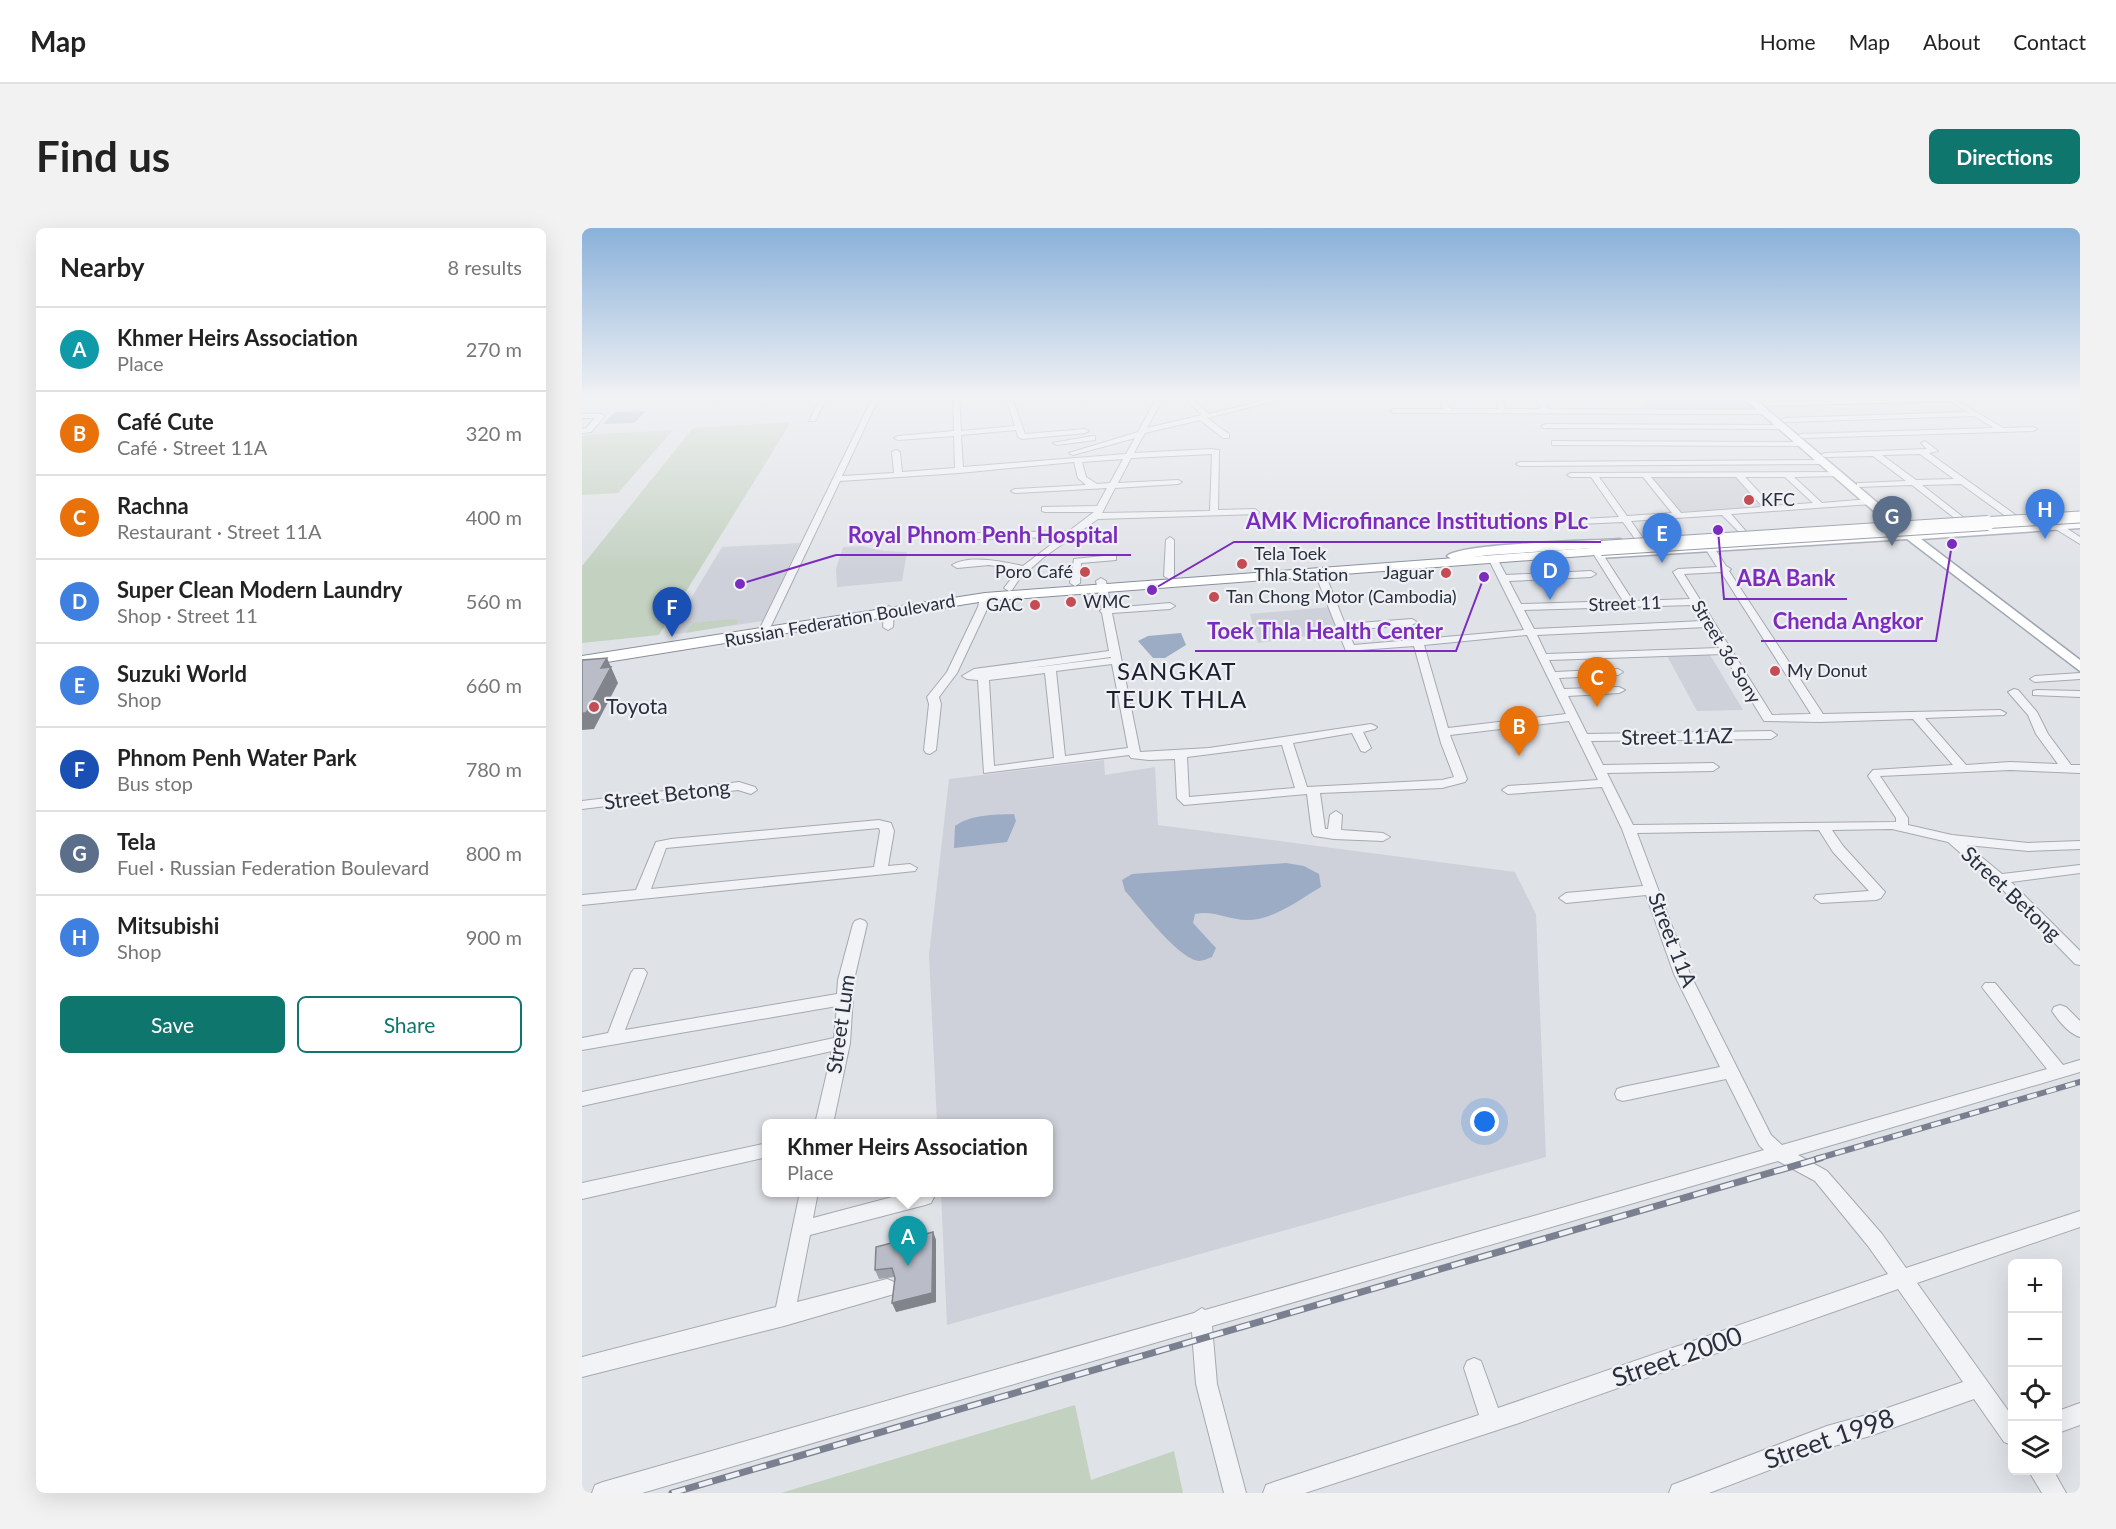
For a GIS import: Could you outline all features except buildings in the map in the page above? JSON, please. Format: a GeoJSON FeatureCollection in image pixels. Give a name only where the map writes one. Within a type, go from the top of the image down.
{"type":"FeatureCollection","features":[{"type":"Feature","properties":{"kind":"highway"},"geometry":{"type":"LineString","coordinates":[[1601,551],[2080,519]]}},
{"type":"Feature","properties":{"kind":"highway","name":"Russian Federation Boulevard"},"geometry":{"type":"LineString","coordinates":[[582,661],[677,650],[889,609],[1169,576],[1601,551]]}},
{"type":"Feature","properties":{"kind":"highway","name":"Russian Federation Boulevard"},"geometry":{"type":"LineString","coordinates":[[582,654],[678,643],[897,602],[1009,588],[1319,571],[1455,559]]}},
{"type":"Feature","properties":{"kind":"main road"},"geometry":{"type":"LineString","coordinates":[[1819,454],[1860,485],[1908,530],[2080,667]]}},
{"type":"Feature","properties":{"kind":"main road"},"geometry":{"type":"LineString","coordinates":[[1824,458],[1837,474],[1869,502],[2080,657]]}},
{"type":"Feature","properties":{"kind":"main road"},"geometry":{"type":"LineString","coordinates":[[2014,518],[2011,520],[2013,523],[2030,528]]}},
{"type":"Feature","properties":{"kind":"main road","name":"Russian Federation Boulevard"},"geometry":{"type":"LineString","coordinates":[[1455,559],[1495,562],[1601,551],[1766,545],[1908,530],[1964,521],[2014,518],[2080,519]]}},
{"type":"Feature","properties":{"kind":"main road","name":"Russian Federation Boulevard"},"geometry":{"type":"LineString","coordinates":[[1455,559],[1488,551],[1641,541],[1751,534],[2030,528],[2057,526],[2080,519]]}},
{"type":"Feature","properties":{"kind":"main road"},"geometry":{"type":"LineString","coordinates":[[1751,534],[1770,539],[1770,543],[1766,545]]}},
{"type":"Feature","properties":{"kind":"street"},"geometry":{"type":"LineString","coordinates":[[766,626],[849,454]]}},
{"type":"Feature","properties":{"kind":"street"},"geometry":{"type":"LineString","coordinates":[[896,454],[898,475]]}},
{"type":"Feature","properties":{"kind":"street"},"geometry":{"type":"LineString","coordinates":[[958,454],[959,471]]}},
{"type":"Feature","properties":{"kind":"street"},"geometry":{"type":"LineString","coordinates":[[1057,461],[1058,456],[1066,454]]}},
{"type":"Feature","properties":{"kind":"street"},"geometry":{"type":"LineString","coordinates":[[837,479],[1150,454]]}},
{"type":"Feature","properties":{"kind":"street"},"geometry":{"type":"LineString","coordinates":[[1171,454],[1175,464]]}},
{"type":"Feature","properties":{"kind":"street"},"geometry":{"type":"LineString","coordinates":[[1214,513],[1216,454]]}},
{"type":"Feature","properties":{"kind":"street"},"geometry":{"type":"LineString","coordinates":[[1560,454],[1564,463]]}},
{"type":"Feature","properties":{"kind":"street"},"geometry":{"type":"LineString","coordinates":[[1520,464],[1824,458],[1876,454]]}},
{"type":"Feature","properties":{"kind":"street"},"geometry":{"type":"LineString","coordinates":[[1876,454],[1964,521]]}},
{"type":"Feature","properties":{"kind":"street"},"geometry":{"type":"LineString","coordinates":[[1931,454],[1963,481],[2014,518]]}},
{"type":"Feature","properties":{"kind":"street"},"geometry":{"type":"LineString","coordinates":[[1009,588],[1025,569],[1098,512],[1131,455]]}},
{"type":"Feature","properties":{"kind":"street"},"geometry":{"type":"LineString","coordinates":[[1077,459],[1082,478],[1094,486]]}},
{"type":"Feature","properties":{"kind":"street"},"geometry":{"type":"LineString","coordinates":[[1787,474],[1819,505]]}},
{"type":"Feature","properties":{"kind":"street"},"geometry":{"type":"LineString","coordinates":[[1571,475],[1837,474]]}},
{"type":"Feature","properties":{"kind":"street"},"geometry":{"type":"LineString","coordinates":[[1593,475],[1641,541]]}},
{"type":"Feature","properties":{"kind":"street"},"geometry":{"type":"LineString","coordinates":[[1645,475],[1678,515]]}},
{"type":"Feature","properties":{"kind":"street"},"geometry":{"type":"LineString","coordinates":[[1739,475],[1770,509]]}},
{"type":"Feature","properties":{"kind":"street"},"geometry":{"type":"LineString","coordinates":[[1860,485],[1963,481]]}},
{"type":"Feature","properties":{"kind":"street"},"geometry":{"type":"LineString","coordinates":[[1016,491],[1094,486],[1155,488],[1178,482]]}},
{"type":"Feature","properties":{"kind":"street"},"geometry":{"type":"LineString","coordinates":[[1582,522],[1869,502]]}},
{"type":"Feature","properties":{"kind":"street"},"geometry":{"type":"LineString","coordinates":[[1045,509],[1098,512],[1255,512]]}},
{"type":"Feature","properties":{"kind":"street"},"geometry":{"type":"LineString","coordinates":[[1724,512],[1751,534]]}},
{"type":"Feature","properties":{"kind":"street"},"geometry":{"type":"LineString","coordinates":[[2057,526],[2080,541]]}},
{"type":"Feature","properties":{"kind":"street"},"geometry":{"type":"LineString","coordinates":[[937,537],[1071,534]]}},
{"type":"Feature","properties":{"kind":"street"},"geometry":{"type":"LineString","coordinates":[[1169,576],[1170,540]]}},
{"type":"Feature","properties":{"kind":"street"},"geometry":{"type":"LineString","coordinates":[[1710,548],[1726,569],[1820,719]]}},
{"type":"Feature","properties":{"kind":"street"},"geometry":{"type":"LineString","coordinates":[[1601,551],[1630,604]]}},
{"type":"Feature","properties":{"kind":"street"},"geometry":{"type":"LineString","coordinates":[[1075,583],[1077,561],[1113,558]]}},
{"type":"Feature","properties":{"kind":"street"},"geometry":{"type":"LineString","coordinates":[[957,565],[989,562],[1025,569]]}},
{"type":"Feature","properties":{"kind":"street","name":"Street 11A"},"geometry":{"type":"LineString","coordinates":[[1495,562],[1629,829],[1682,975],[1765,1140],[1781,1154],[1821,1176],[1903,1277],[2008,1427]]}},
{"type":"Feature","properties":{"kind":"street","name":"Street 36 Sony"},"geometry":{"type":"LineString","coordinates":[[1726,569],[1678,571],[1766,717],[1771,720],[2000,713]]}},
{"type":"Feature","properties":{"kind":"street"},"geometry":{"type":"LineString","coordinates":[[1319,571],[1350,649],[1530,633],[1710,624]]}},
{"type":"Feature","properties":{"kind":"street"},"geometry":{"type":"LineString","coordinates":[[1503,578],[1591,574]]}},
{"type":"Feature","properties":{"kind":"street"},"geometry":{"type":"LineString","coordinates":[[1101,584],[1132,751]]}},
{"type":"Feature","properties":{"kind":"street"},"geometry":{"type":"LineString","coordinates":[[930,750],[935,704],[933,697],[952,673],[983,607],[985,597]]}},
{"type":"Feature","properties":{"kind":"street","name":"Street 11"},"geometry":{"type":"LineString","coordinates":[[1518,607],[1696,602]]}},
{"type":"Feature","properties":{"kind":"street"},"geometry":{"type":"LineString","coordinates":[[1105,611],[1170,606]]}},
{"type":"Feature","properties":{"kind":"street"},"geometry":{"type":"LineString","coordinates":[[888,627],[889,609]]}},
{"type":"Feature","properties":{"kind":"street"},"geometry":{"type":"LineString","coordinates":[[1341,627],[1412,622]]}},
{"type":"Feature","properties":{"kind":"street"},"geometry":{"type":"LineString","coordinates":[[1181,754],[1184,801],[1308,791],[1442,784],[1461,779],[1444,732],[1418,643]]}},
{"type":"Feature","properties":{"kind":"street"},"geometry":{"type":"LineString","coordinates":[[1544,657],[1725,651]]}},
{"type":"Feature","properties":{"kind":"street"},"geometry":{"type":"LineString","coordinates":[[1114,657],[1050,669],[971,679],[967,676],[974,672],[1114,657]]}},
{"type":"Feature","properties":{"kind":"street"},"geometry":{"type":"LineString","coordinates":[[1050,669],[1060,761]]}},
{"type":"Feature","properties":{"kind":"street"},"geometry":{"type":"LineString","coordinates":[[1552,675],[1618,672]]}},
{"type":"Feature","properties":{"kind":"street"},"geometry":{"type":"LineString","coordinates":[[2035,679],[2080,676]]}},
{"type":"Feature","properties":{"kind":"street"},"geometry":{"type":"LineString","coordinates":[[983,677],[988,770],[1132,751],[1144,758],[1181,754],[1371,727]]}},
{"type":"Feature","properties":{"kind":"street"},"geometry":{"type":"LineString","coordinates":[[1560,693],[1619,690]]}},
{"type":"Feature","properties":{"kind":"street"},"geometry":{"type":"LineString","coordinates":[[2014,692],[2033,714],[2042,734],[2074,768]]}},
{"type":"Feature","properties":{"kind":"street"},"geometry":{"type":"LineString","coordinates":[[2037,693],[2080,694]]}},
{"type":"Feature","properties":{"kind":"street"},"geometry":{"type":"LineString","coordinates":[[1917,716],[1962,768]]}},
{"type":"Feature","properties":{"kind":"street"},"geometry":{"type":"LineString","coordinates":[[1444,732],[1572,717]]}},
{"type":"Feature","properties":{"kind":"street"},"geometry":{"type":"LineString","coordinates":[[1356,729],[1365,748]]}},
{"type":"Feature","properties":{"kind":"street","name":"Street 11AZ"},"geometry":{"type":"LineString","coordinates":[[1582,738],[1771,735]]}},
{"type":"Feature","properties":{"kind":"street"},"geometry":{"type":"LineString","coordinates":[[1286,739],[1308,791],[1319,833],[1383,837]]}},
{"type":"Feature","properties":{"kind":"street"},"geometry":{"type":"LineString","coordinates":[[1508,790],[1601,776],[1713,767]]}},
{"type":"Feature","properties":{"kind":"street"},"geometry":{"type":"LineString","coordinates":[[1902,825],[1902,819],[1874,776],[1881,772],[1962,768],[2074,768]]}},
{"type":"Feature","properties":{"kind":"street","name":"Street Betong"},"geometry":{"type":"LineString","coordinates":[[582,805],[739,786],[751,790]]}},
{"type":"Feature","properties":{"kind":"street"},"geometry":{"type":"LineString","coordinates":[[1334,835],[1336,815]]}},
{"type":"Feature","properties":{"kind":"street"},"geometry":{"type":"LineString","coordinates":[[642,893],[661,845],[716,839],[879,824],[886,826],[887,831],[880,870]]}},
{"type":"Feature","properties":{"kind":"street"},"geometry":{"type":"LineString","coordinates":[[1821,898],[1872,895],[1878,892],[1838,849],[1822,825]]}},
{"type":"Feature","properties":{"kind":"street","name":"Street Betong"},"geometry":{"type":"LineString","coordinates":[[1629,829],[1902,825],[1952,839],[1998,879],[2080,960]]}},
{"type":"Feature","properties":{"kind":"street"},"geometry":{"type":"LineString","coordinates":[[1952,839],[2028,847],[2080,845]]}},
{"type":"Feature","properties":{"kind":"street"},"geometry":{"type":"LineString","coordinates":[[582,900],[910,868]]}},
{"type":"Feature","properties":{"kind":"street"},"geometry":{"type":"LineString","coordinates":[[1998,879],[2080,869]]}},
{"type":"Feature","properties":{"kind":"street"},"geometry":{"type":"LineString","coordinates":[[1566,898],[1652,890]]}},
{"type":"Feature","properties":{"kind":"street","name":"Street Lum"},"geometry":{"type":"LineString","coordinates":[[825,1119],[842,1043],[846,980],[860,924]]}},
{"type":"Feature","properties":{"kind":"street"},"geometry":{"type":"LineString","coordinates":[[614,1039],[639,973]]}},
{"type":"Feature","properties":{"kind":"street"},"geometry":{"type":"LineString","coordinates":[[1990,987],[2059,1072]]}},
{"type":"Feature","properties":{"kind":"street"},"geometry":{"type":"LineString","coordinates":[[582,1044],[844,999]]}},
{"type":"Feature","properties":{"kind":"street"},"geometry":{"type":"LineString","coordinates":[[2060,1011],[2080,1031]]}},
{"type":"Feature","properties":{"kind":"street"},"geometry":{"type":"LineString","coordinates":[[582,1099],[842,1043]]}},
{"type":"Feature","properties":{"kind":"street"},"geometry":{"type":"LineString","coordinates":[[603,1493],[1019,1375],[1202,1318],[1781,1154],[2080,1066]]}},
{"type":"Feature","properties":{"kind":"street"},"geometry":{"type":"LineString","coordinates":[[1623,1094],[1730,1071]]}},
{"type":"Feature","properties":{"kind":"street"},"geometry":{"type":"LineString","coordinates":[[582,1191],[762,1151]]}},
{"type":"Feature","properties":{"kind":"street"},"geometry":{"type":"LineString","coordinates":[[784,1316],[808,1197]]}},
{"type":"Feature","properties":{"kind":"street"},"geometry":{"type":"LineString","coordinates":[[802,1229],[925,1197]]}},
{"type":"Feature","properties":{"kind":"street","name":"Street 2000"},"geometry":{"type":"LineString","coordinates":[[1274,1493],[1354,1463],[1491,1419],[1827,1306],[1903,1277],[2080,1219]]}},
{"type":"Feature","properties":{"kind":"street"},"geometry":{"type":"LineString","coordinates":[[582,1367],[887,1288]]}},
{"type":"Feature","properties":{"kind":"street"},"geometry":{"type":"LineString","coordinates":[[1202,1318],[1200,1351],[1204,1375],[1235,1493]]}},
{"type":"Feature","properties":{"kind":"street"},"geometry":{"type":"LineString","coordinates":[[1474,1368],[1491,1419]]}},
{"type":"Feature","properties":{"kind":"street","name":"Street 1998"},"geometry":{"type":"LineString","coordinates":[[1680,1493],[1827,1437],[1870,1425],[1980,1386]]}},
{"type":"Feature","properties":{"kind":"street"},"geometry":{"type":"LineString","coordinates":[[2061,1421],[2080,1414]]}},
{"type":"Feature","properties":{"kind":"street"},"geometry":{"type":"LineString","coordinates":[[2042,1475],[2055,1493]]}},
{"type":"Feature","properties":{"kind":"shaded area"},"geometry":{"type":"Polygon","coordinates":[[[1742,475],[1773,509],[1670,513],[1643,478],[1742,475]]]}},
{"type":"Feature","properties":{"kind":"shaded area"},"geometry":{"type":"Polygon","coordinates":[[[800,543],[763,621],[669,635],[722,547],[800,543]]]}},
{"type":"Feature","properties":{"kind":"shaded area"},"geometry":{"type":"Polygon","coordinates":[[[862,546],[884,551],[907,552],[902,581],[837,587],[836,569],[843,547],[862,546]]]}},
{"type":"Feature","properties":{"kind":"shaded area"},"geometry":{"type":"Polygon","coordinates":[[[1331,607],[1340,631],[1258,643],[1250,614],[1331,607]]]}},
{"type":"Feature","properties":{"kind":"shaded area"},"geometry":{"type":"Polygon","coordinates":[[[1709,653],[1743,710],[1697,711],[1666,654],[1709,653]]]}},
{"type":"Feature","properties":{"kind":"shaded area"},"geometry":{"type":"Polygon","coordinates":[[[1104,760],[1105,775],[1155,767],[1158,825],[1515,872],[1536,914],[1546,1157],[947,1325],[941,1197],[1053,1197],[1053,1119],[937,1119],[929,955],[949,779],[1104,760]]]}},
{"type":"Feature","properties":{"kind":"green space"},"geometry":{"type":"Polygon","coordinates":[[[582,454],[652,454],[618,493],[582,495],[582,454]]]}},
{"type":"Feature","properties":{"kind":"green space"},"geometry":{"type":"Polygon","coordinates":[[[672,454],[771,454],[659,635],[582,643],[582,566],[672,454]]]}},
{"type":"Feature","properties":{"kind":"green space"},"geometry":{"type":"Polygon","coordinates":[[[738,620],[737,624],[686,633],[693,623],[738,620]]]}},
{"type":"Feature","properties":{"kind":"green space"},"geometry":{"type":"Polygon","coordinates":[[[1075,1405],[1091,1480],[1174,1451],[1183,1493],[781,1493],[1075,1405]]]}},
{"type":"Feature","properties":{"kind":"water"},"geometry":{"type":"Polygon","coordinates":[[[1181,633],[1186,645],[1165,658],[1153,658],[1138,641],[1148,636],[1181,633]]]}},
{"type":"Feature","properties":{"kind":"water"},"geometry":{"type":"Polygon","coordinates":[[[1014,814],[1016,821],[1007,842],[954,848],[955,826],[962,822],[983,816],[1014,814]]]}},
{"type":"Feature","properties":{"kind":"water"},"geometry":{"type":"Polygon","coordinates":[[[1286,863],[1304,866],[1319,874],[1321,887],[1276,913],[1257,919],[1240,920],[1208,913],[1195,914],[1193,923],[1216,948],[1212,957],[1201,961],[1190,958],[1170,942],[1125,891],[1122,880],[1132,874],[1286,863]]]}},
{"type":"Feature","properties":{"kind":"railway"},"geometry":{"type":"LineString","coordinates":[[1816,1159],[2080,1082]]}},
{"type":"Feature","properties":{"kind":"railway"},"geometry":{"type":"LineString","coordinates":[[672,1493],[1821,1158]]}},
{"type":"Feature","properties":{"kind":"place","name":"KFC"},"geometry":{"type":"Point","coordinates":[1749,500]}},
{"type":"Feature","properties":{"kind":"place","name":"ABA Bank"},"geometry":{"type":"Point","coordinates":[1718,530]}},
{"type":"Feature","properties":{"kind":"place","name":"Mitsubishi"},"geometry":{"type":"Point","coordinates":[2045,539]}},
{"type":"Feature","properties":{"kind":"place","name":"Chenda Angkor"},"geometry":{"type":"Point","coordinates":[1952,544]}},
{"type":"Feature","properties":{"kind":"place","name":"Tela"},"geometry":{"type":"Point","coordinates":[1892,546]}},
{"type":"Feature","properties":{"kind":"place","name":"Suzuki World"},"geometry":{"type":"Point","coordinates":[1662,563]}},
{"type":"Feature","properties":{"kind":"place","name":"Tela Toek Thla Station"},"geometry":{"type":"Point","coordinates":[1242,564]}},
{"type":"Feature","properties":{"kind":"place","name":"Poro Café"},"geometry":{"type":"Point","coordinates":[1085,572]}},
{"type":"Feature","properties":{"kind":"place","name":"Jaguar"},"geometry":{"type":"Point","coordinates":[1446,573]}},
{"type":"Feature","properties":{"kind":"place","name":"Toek Thla Health Center"},"geometry":{"type":"Point","coordinates":[1484,577]}},
{"type":"Feature","properties":{"kind":"place","name":"Royal Phnom Penh Hospital"},"geometry":{"type":"Point","coordinates":[740,584]}},
{"type":"Feature","properties":{"kind":"place","name":"AMK Microfinance Institutions PLc"},"geometry":{"type":"Point","coordinates":[1152,590]}},
{"type":"Feature","properties":{"kind":"place","name":"Tan Chong Motor (Cambodia)"},"geometry":{"type":"Point","coordinates":[1214,597]}},
{"type":"Feature","properties":{"kind":"place","name":"Super Clean Modern Laundry"},"geometry":{"type":"Point","coordinates":[1550,600]}},
{"type":"Feature","properties":{"kind":"place","name":"WMC"},"geometry":{"type":"Point","coordinates":[1071,602]}},
{"type":"Feature","properties":{"kind":"place","name":"GAC"},"geometry":{"type":"Point","coordinates":[1035,605]}},
{"type":"Feature","properties":{"kind":"place","name":"Phnom Penh Water Park"},"geometry":{"type":"Point","coordinates":[672,637]}},
{"type":"Feature","properties":{"kind":"place","name":"My Donut"},"geometry":{"type":"Point","coordinates":[1775,671]}},
{"type":"Feature","properties":{"kind":"place","name":"Toyota"},"geometry":{"type":"Point","coordinates":[594,707]}},
{"type":"Feature","properties":{"kind":"place","name":"Rachna"},"geometry":{"type":"Point","coordinates":[1597,707]}},
{"type":"Feature","properties":{"kind":"place","name":"Café Cute"},"geometry":{"type":"Point","coordinates":[1519,756]}},
{"type":"Feature","properties":{"kind":"place","name":"Khmer Heirs Association"},"geometry":{"type":"Point","coordinates":[908,1266]}},
{"type":"Feature","properties":{"kind":"district","name":"SANGKAT TEUK THLA"},"geometry":{"type":"Point","coordinates":[1177,686]}}]}
